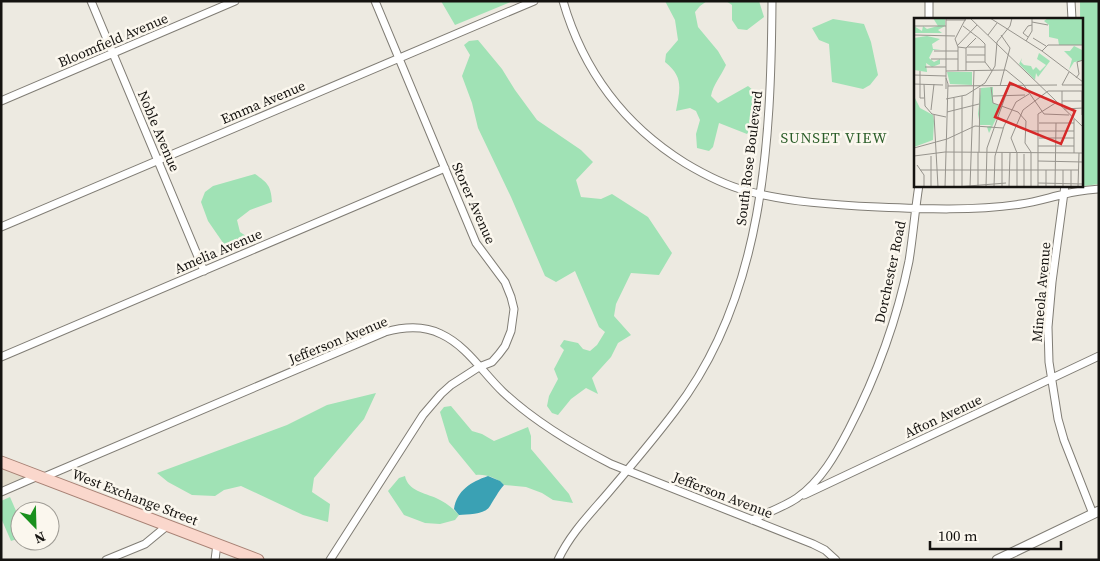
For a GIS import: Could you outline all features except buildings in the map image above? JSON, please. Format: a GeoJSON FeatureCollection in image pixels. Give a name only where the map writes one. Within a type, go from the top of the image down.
{"type":"FeatureCollection","features":[{"type":"Feature","properties":{"kind":"main road","name":"West Exchange Street"},"geometry":{"type":"LineString","coordinates":[[1,462],[258,560]]}},
{"type":"Feature","properties":{"kind":"street","name":"Noble Avenue"},"geometry":{"type":"LineString","coordinates":[[91,1],[204,270]]}},
{"type":"Feature","properties":{"kind":"street","name":"Bloomfield Avenue"},"geometry":{"type":"LineString","coordinates":[[1,101],[235,1]]}},
{"type":"Feature","properties":{"kind":"street","name":"Storer Avenue"},"geometry":{"type":"LineString","coordinates":[[330,560],[423,415],[440,394],[479,367],[492,362],[505,346],[513,326],[514,309],[505,282],[486,259],[476,243],[375,1]]}},
{"type":"Feature","properties":{"kind":"street","name":"Emma Avenue"},"geometry":{"type":"LineString","coordinates":[[1,227],[534,1]]}},
{"type":"Feature","properties":{"kind":"street"},"geometry":{"type":"LineString","coordinates":[[563,1],[574,34],[589,65],[608,95],[632,122],[657,144],[700,172],[730,186],[760,194],[814,203],[861,207],[916,208],[960,208],[1021,204],[1065,194],[1099,189]]}},
{"type":"Feature","properties":{"kind":"street","name":"South Rose Boulevard"},"geometry":{"type":"LineString","coordinates":[[558,560],[576,531],[675,411],[701,374],[733,306],[747,262],[760,194],[769,106],[772,1]]}},
{"type":"Feature","properties":{"kind":"street"},"geometry":{"type":"LineString","coordinates":[[929,1],[930,18]]}},
{"type":"Feature","properties":{"kind":"street"},"geometry":{"type":"LineString","coordinates":[[1072,1],[1072,18]]}},
{"type":"Feature","properties":{"kind":"street","name":"Amelia Avenue"},"geometry":{"type":"LineString","coordinates":[[1,357],[445,168]]}},
{"type":"Feature","properties":{"kind":"street","name":"Dorchester Road"},"geometry":{"type":"LineString","coordinates":[[752,520],[796,498],[822,474],[840,447],[874,378],[900,300],[909,259],[919,186]]}},
{"type":"Feature","properties":{"kind":"street","name":"Mineola Avenue"},"geometry":{"type":"LineString","coordinates":[[1065,186],[1049,308],[1049,362],[1058,419],[1064,440],[1096,512]]}},
{"type":"Feature","properties":{"kind":"street","name":"Jefferson Avenue"},"geometry":{"type":"LineString","coordinates":[[1,492],[41,477],[385,332],[414,328],[441,334],[463,349],[503,392],[533,417],[584,450],[611,464],[820,546],[836,560]]}},
{"type":"Feature","properties":{"kind":"street","name":"Afton Avenue"},"geometry":{"type":"LineString","coordinates":[[796,498],[1099,356]]}},
{"type":"Feature","properties":{"kind":"street"},"geometry":{"type":"LineString","coordinates":[[997,560],[1096,512]]}},
{"type":"Feature","properties":{"kind":"street"},"geometry":{"type":"LineString","coordinates":[[106,560],[145,544],[168,525]]}},
{"type":"Feature","properties":{"kind":"street"},"geometry":{"type":"LineString","coordinates":[[214,560],[217,544]]}},
{"type":"Feature","properties":{"kind":"shaded area"},"geometry":{"type":"Polygon","coordinates":[[[1,462],[34,475],[1,492],[1,462]]]}},
{"type":"Feature","properties":{"kind":"green space"},"geometry":{"type":"Polygon","coordinates":[[[441,1],[513,1],[455,25],[441,1]]]}},
{"type":"Feature","properties":{"kind":"green space"},"geometry":{"type":"Polygon","coordinates":[[[665,1],[707,1],[695,12],[698,27],[718,51],[726,65],[715,84],[711,96],[718,103],[748,86],[754,91],[752,126],[747,134],[719,123],[713,147],[709,151],[697,148],[696,134],[700,120],[696,111],[690,108],[676,111],[679,90],[678,78],[665,62],[666,54],[678,40],[675,20],[665,1]]]}},
{"type":"Feature","properties":{"kind":"green space"},"geometry":{"type":"Polygon","coordinates":[[[726,1],[759,1],[764,17],[747,30],[738,29],[732,20],[732,5],[726,1]]]}},
{"type":"Feature","properties":{"kind":"green space"},"geometry":{"type":"Polygon","coordinates":[[[1080,1],[1099,1],[1099,184],[1077,187],[1076,186],[1082,186],[1082,18],[1080,18],[1080,1]]]}},
{"type":"Feature","properties":{"kind":"green space"},"geometry":{"type":"Polygon","coordinates":[[[833,19],[864,24],[871,42],[878,75],[870,85],[863,89],[832,82],[829,44],[819,40],[812,28],[833,19]]]}},
{"type":"Feature","properties":{"kind":"green space"},"geometry":{"type":"Polygon","coordinates":[[[478,40],[502,69],[537,120],[581,150],[593,162],[576,180],[581,197],[601,199],[612,194],[648,217],[672,253],[659,275],[631,273],[616,304],[614,316],[631,335],[618,343],[611,357],[592,378],[598,394],[586,388],[571,399],[558,415],[552,413],[547,406],[549,396],[558,379],[554,369],[564,350],[560,346],[564,340],[578,343],[583,349],[590,351],[597,345],[605,332],[599,327],[575,271],[556,282],[545,276],[511,197],[478,128],[472,103],[462,76],[470,55],[464,45],[469,41],[478,40]]]}},
{"type":"Feature","properties":{"kind":"green space"},"geometry":{"type":"Polygon","coordinates":[[[255,174],[268,185],[272,202],[250,210],[237,220],[240,232],[249,238],[228,250],[208,221],[201,202],[205,192],[213,186],[255,174]]]}},
{"type":"Feature","properties":{"kind":"green space"},"geometry":{"type":"Polygon","coordinates":[[[376,393],[364,419],[314,478],[312,492],[330,504],[328,522],[303,515],[241,486],[224,490],[215,496],[192,495],[168,482],[157,473],[287,425],[327,405],[376,393]]]}},
{"type":"Feature","properties":{"kind":"green space"},"geometry":{"type":"Polygon","coordinates":[[[451,406],[472,431],[494,441],[528,427],[531,436],[531,449],[569,494],[573,503],[553,500],[542,493],[526,487],[504,485],[491,477],[476,475],[449,442],[440,412],[444,407],[451,406]]]}},
{"type":"Feature","properties":{"kind":"green space"},"geometry":{"type":"Polygon","coordinates":[[[405,476],[413,488],[443,501],[459,515],[455,520],[440,524],[425,523],[404,515],[388,491],[399,478],[405,476]]]}},
{"type":"Feature","properties":{"kind":"green space"},"geometry":{"type":"Polygon","coordinates":[[[10,497],[12,501],[10,501],[10,539],[1,518],[1,501],[10,497]]]}},
{"type":"Feature","properties":{"kind":"water"},"geometry":{"type":"Polygon","coordinates":[[[488,476],[500,481],[504,485],[488,509],[480,513],[459,515],[454,509],[458,497],[471,484],[488,476]]]}},
{"type":"Feature","properties":{"kind":"district","name":"SUNSET VIEW"},"geometry":{"type":"Point","coordinates":[834,137]}}]}
